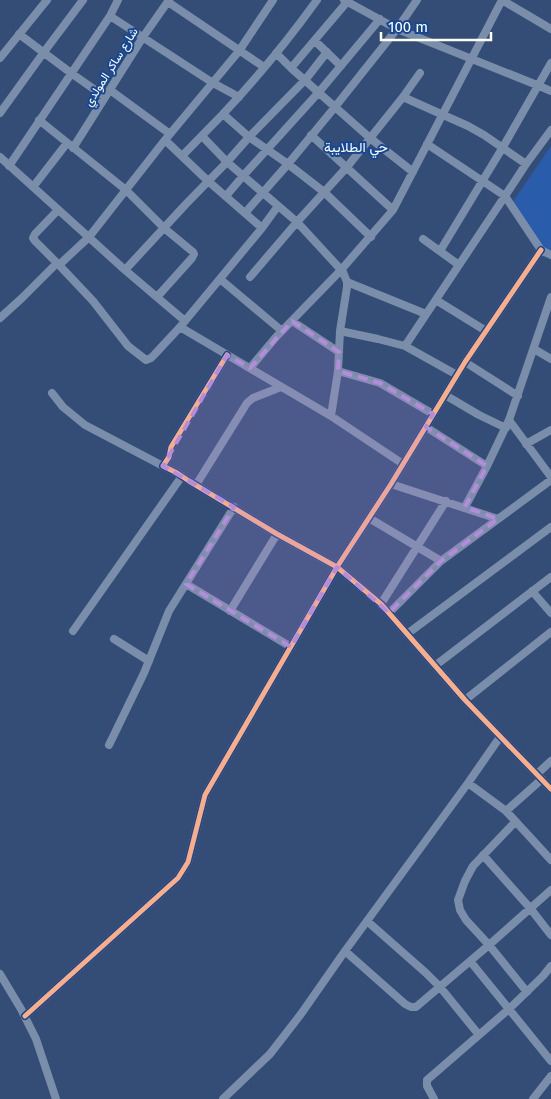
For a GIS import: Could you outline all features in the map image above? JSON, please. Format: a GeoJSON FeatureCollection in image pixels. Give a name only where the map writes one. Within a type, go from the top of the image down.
{"type":"FeatureCollection","features":[{"type":"Feature","properties":{"kind":"street"},"geometry":{"type":"LineString","coordinates":[[0,58],[47,0]]}},
{"type":"Feature","properties":{"kind":"street"},"geometry":{"type":"LineString","coordinates":[[0,113],[83,0]]}},
{"type":"Feature","properties":{"kind":"street"},"geometry":{"type":"LineString","coordinates":[[9,166],[110,16],[118,0]]}},
{"type":"Feature","properties":{"kind":"street"},"geometry":{"type":"LineString","coordinates":[[0,318],[89,237],[167,137],[239,51],[273,0]]}},
{"type":"Feature","properties":{"kind":"street"},"geometry":{"type":"LineString","coordinates":[[182,156],[239,97],[317,0]]}},
{"type":"Feature","properties":{"kind":"street"},"geometry":{"type":"LineString","coordinates":[[358,8],[363,0]]}},
{"type":"Feature","properties":{"kind":"street"},"geometry":{"type":"LineString","coordinates":[[245,213],[335,106],[396,30],[417,0]]}},
{"type":"Feature","properties":{"kind":"street"},"geometry":{"type":"LineString","coordinates":[[250,368],[282,331],[371,237],[393,210],[502,0],[551,29]]}},
{"type":"Feature","properties":{"kind":"street"},"geometry":{"type":"LineString","coordinates":[[168,1],[264,67]]}},
{"type":"Feature","properties":{"kind":"street","name":"شارع ساكر المولدي"},"geometry":{"type":"LineString","coordinates":[[33,188],[70,145],[108,93],[168,1]]}},
{"type":"Feature","properties":{"kind":"street"},"geometry":{"type":"LineString","coordinates":[[291,68],[346,1],[396,30],[538,85],[551,92]]}},
{"type":"Feature","properties":{"kind":"street"},"geometry":{"type":"LineString","coordinates":[[110,16],[213,83],[239,97]]}},
{"type":"Feature","properties":{"kind":"street"},"geometry":{"type":"LineString","coordinates":[[226,196],[320,92],[380,19]]}},
{"type":"Feature","properties":{"kind":"street"},"geometry":{"type":"LineString","coordinates":[[19,34],[71,73],[108,93],[167,137],[182,156],[208,181],[262,228]]}},
{"type":"Feature","properties":{"kind":"street"},"geometry":{"type":"LineString","coordinates":[[315,41],[342,66]]}},
{"type":"Feature","properties":{"kind":"street"},"geometry":{"type":"LineString","coordinates":[[125,270],[249,137],[306,80],[327,52]]}},
{"type":"Feature","properties":{"kind":"street"},"geometry":{"type":"LineString","coordinates":[[276,53],[370,138],[413,172]]}},
{"type":"Feature","properties":{"kind":"street"},"geometry":{"type":"LineString","coordinates":[[440,251],[551,63]]}},
{"type":"Feature","properties":{"kind":"street"},"geometry":{"type":"LineString","coordinates":[[250,277],[347,167],[420,73]]}},
{"type":"Feature","properties":{"kind":"street"},"geometry":{"type":"LineString","coordinates":[[403,97],[468,126],[503,147],[526,164]]}},
{"type":"Feature","properties":{"kind":"street"},"geometry":{"type":"LineString","coordinates":[[222,114],[249,137],[268,149],[324,192],[371,237]]}},
{"type":"Feature","properties":{"kind":"street"},"geometry":{"type":"LineString","coordinates":[[39,120],[126,190],[164,228],[194,254],[157,297]]}},
{"type":"Feature","properties":{"kind":"street"},"geometry":{"type":"LineString","coordinates":[[405,346],[526,164],[551,130]]}},
{"type":"Feature","properties":{"kind":"street"},"geometry":{"type":"LineString","coordinates":[[311,135],[393,210]]}},
{"type":"Feature","properties":{"kind":"street"},"geometry":{"type":"LineString","coordinates":[[202,136],[227,162],[297,222],[341,270],[347,282],[340,331],[338,372],[331,416]]}},
{"type":"Feature","properties":{"kind":"street"},"geometry":{"type":"LineString","coordinates":[[427,144],[505,196],[541,250],[551,255]]}},
{"type":"Feature","properties":{"kind":"street"},"geometry":{"type":"LineString","coordinates":[[0,158],[157,297],[182,324],[227,355],[331,416],[403,464]]}},
{"type":"Feature","properties":{"kind":"street"},"geometry":{"type":"LineString","coordinates":[[58,210],[35,234],[33,238],[37,245],[93,301],[123,340],[146,360],[151,358],[182,324],[278,206]]}},
{"type":"Feature","properties":{"kind":"street"},"geometry":{"type":"LineString","coordinates":[[423,239],[459,265]]}},
{"type":"Feature","properties":{"kind":"street"},"geometry":{"type":"LineString","coordinates":[[25,1016],[178,878],[188,862],[205,795],[338,567],[426,428],[465,362],[541,250]]}},
{"type":"Feature","properties":{"kind":"street"},"geometry":{"type":"LineString","coordinates":[[220,279],[282,331]]}},
{"type":"Feature","properties":{"kind":"street"},"geometry":{"type":"LineString","coordinates":[[347,282],[426,314]]}},
{"type":"Feature","properties":{"kind":"street"},"geometry":{"type":"LineString","coordinates":[[465,507],[507,424],[551,297]]}},
{"type":"Feature","properties":{"kind":"street"},"geometry":{"type":"LineString","coordinates":[[436,300],[486,331]]}},
{"type":"Feature","properties":{"kind":"street"},"geometry":{"type":"LineString","coordinates":[[292,321],[339,352]]}},
{"type":"Feature","properties":{"kind":"street"},"geometry":{"type":"LineString","coordinates":[[340,331],[405,346],[457,375]]}},
{"type":"Feature","properties":{"kind":"street"},"geometry":{"type":"LineString","coordinates":[[534,349],[551,359]]}},
{"type":"Feature","properties":{"kind":"street"},"geometry":{"type":"LineString","coordinates":[[163,466],[169,457],[171,447],[227,355]]}},
{"type":"Feature","properties":{"kind":"street"},"geometry":{"type":"LineString","coordinates":[[465,362],[518,396]]}},
{"type":"Feature","properties":{"kind":"street"},"geometry":{"type":"LineString","coordinates":[[338,372],[380,383],[433,414]]}},
{"type":"Feature","properties":{"kind":"street"},"geometry":{"type":"LineString","coordinates":[[196,485],[247,403],[254,398],[282,387]]}},
{"type":"Feature","properties":{"kind":"street"},"geometry":{"type":"LineString","coordinates":[[52,393],[63,407],[85,425],[182,476],[277,534],[338,567],[381,604],[465,700],[551,789]]}},
{"type":"Feature","properties":{"kind":"street"},"geometry":{"type":"LineString","coordinates":[[445,395],[480,415],[507,424],[526,444],[549,480],[551,492]]}},
{"type":"Feature","properties":{"kind":"street"},"geometry":{"type":"LineString","coordinates":[[426,428],[487,466]]}},
{"type":"Feature","properties":{"kind":"street"},"geometry":{"type":"LineString","coordinates":[[526,444],[551,430]]}},
{"type":"Feature","properties":{"kind":"street"},"geometry":{"type":"LineString","coordinates":[[73,631],[182,476]]}},
{"type":"Feature","properties":{"kind":"street"},"geometry":{"type":"LineString","coordinates":[[389,613],[441,561],[549,480]]}},
{"type":"Feature","properties":{"kind":"street"},"geometry":{"type":"LineString","coordinates":[[391,484],[498,519]]}},
{"type":"Feature","properties":{"kind":"street"},"geometry":{"type":"LineString","coordinates":[[381,604],[446,501]]}},
{"type":"Feature","properties":{"kind":"street"},"geometry":{"type":"LineString","coordinates":[[109,745],[169,611],[234,507]]}},
{"type":"Feature","properties":{"kind":"street"},"geometry":{"type":"LineString","coordinates":[[369,518],[441,561]]}},
{"type":"Feature","properties":{"kind":"street"},"geometry":{"type":"LineString","coordinates":[[407,634],[551,527]]}},
{"type":"Feature","properties":{"kind":"street"},"geometry":{"type":"LineString","coordinates":[[230,611],[277,534]]}},
{"type":"Feature","properties":{"kind":"street"},"geometry":{"type":"LineString","coordinates":[[436,666],[551,577]]}},
{"type":"Feature","properties":{"kind":"street"},"geometry":{"type":"LineString","coordinates":[[186,584],[291,647]]}},
{"type":"Feature","properties":{"kind":"street"},"geometry":{"type":"LineString","coordinates":[[532,591],[551,613]]}},
{"type":"Feature","properties":{"kind":"street"},"geometry":{"type":"LineString","coordinates":[[465,700],[551,632]]}},
{"type":"Feature","properties":{"kind":"street"},"geometry":{"type":"LineString","coordinates":[[114,639],[148,661]]}},
{"type":"Feature","properties":{"kind":"street"},"geometry":{"type":"LineString","coordinates":[[223,1099],[270,1054],[500,737]]}},
{"type":"Feature","properties":{"kind":"street"},"geometry":{"type":"LineString","coordinates":[[506,811],[540,776],[551,761]]}},
{"type":"Feature","properties":{"kind":"street"},"geometry":{"type":"LineString","coordinates":[[468,783],[506,811],[551,860]]}},
{"type":"Feature","properties":{"kind":"street"},"geometry":{"type":"LineString","coordinates":[[515,822],[473,866],[460,891],[458,900],[460,910],[466,920],[527,992]]}},
{"type":"Feature","properties":{"kind":"street"},"geometry":{"type":"LineString","coordinates":[[483,855],[551,935]]}},
{"type":"Feature","properties":{"kind":"street"},"geometry":{"type":"LineString","coordinates":[[345,951],[405,1004],[417,1006],[551,890]]}},
{"type":"Feature","properties":{"kind":"street"},"geometry":{"type":"LineString","coordinates":[[367,921],[414,961],[440,987],[479,1035]]}},
{"type":"Feature","properties":{"kind":"street"},"geometry":{"type":"LineString","coordinates":[[470,961],[551,1061]]}},
{"type":"Feature","properties":{"kind":"street"},"geometry":{"type":"LineString","coordinates":[[434,1099],[427,1086],[427,1080],[509,1009],[551,966]]}},
{"type":"Feature","properties":{"kind":"street"},"geometry":{"type":"LineString","coordinates":[[0,974],[25,1016],[36,1039],[56,1099]]}},
{"type":"Feature","properties":{"kind":"street"},"geometry":{"type":"LineString","coordinates":[[533,1099],[551,1076]]}},
{"type":"Feature","properties":{"kind":"highlighted area"},"geometry":{"type":"Polygon","coordinates":[[[292,321],[339,352],[338,371],[380,383],[433,414],[426,427],[487,466],[465,507],[498,519],[441,561],[389,613],[337,567],[291,647],[186,584],[234,507],[163,466],[227,355],[250,368],[292,321]]]}},
{"type":"Feature","properties":{"kind":"shaded area"},"geometry":{"type":"Polygon","coordinates":[[[551,146],[551,259],[543,257],[517,213],[514,200],[551,146]]]}},
{"type":"Feature","properties":{"kind":"cycle path"},"geometry":{"type":"LineString","coordinates":[[541,250],[465,362],[391,484],[337,567],[381,604],[465,700],[551,789]]}},
{"type":"Feature","properties":{"kind":"cycle path"},"geometry":{"type":"LineString","coordinates":[[25,1016],[178,878],[188,862],[205,795],[337,567],[277,534],[163,466],[169,457],[171,447],[227,355]]}},
{"type":"Feature","properties":{"kind":"district","name":"حي الطلايبة"},"geometry":{"type":"Point","coordinates":[356,147]}}]}
